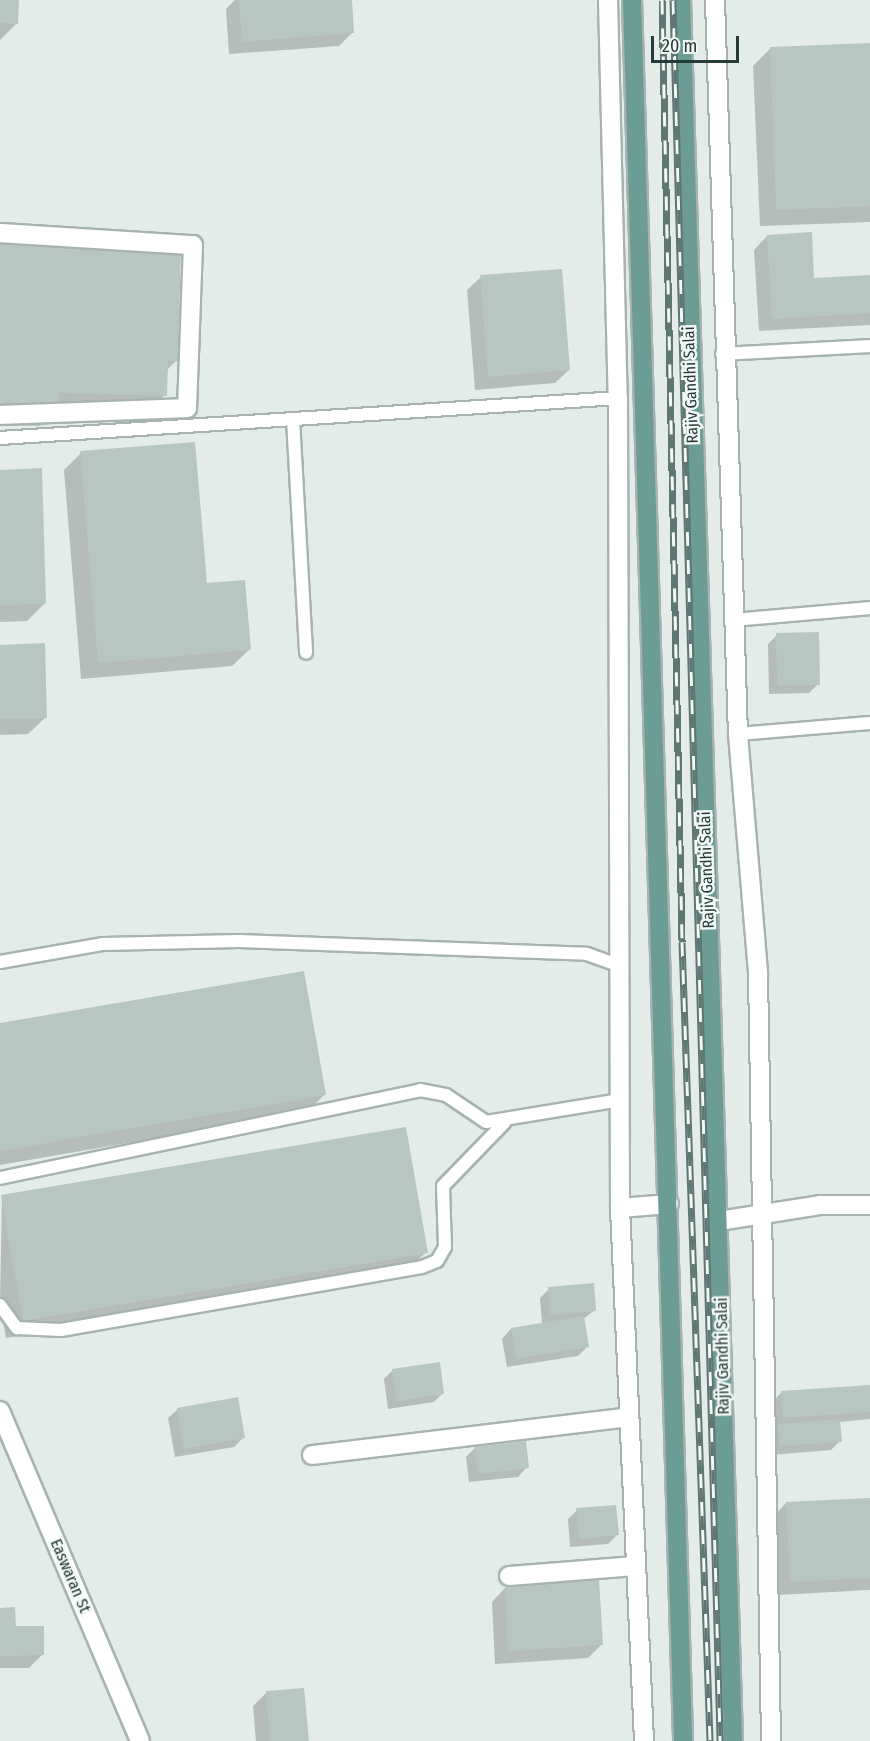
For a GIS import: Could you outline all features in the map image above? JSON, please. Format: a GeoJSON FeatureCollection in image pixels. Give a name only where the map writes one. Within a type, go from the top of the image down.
{"type":"FeatureCollection","features":[{"type":"Feature","properties":{"kind":"main road"},"geometry":{"type":"LineString","coordinates":[[632,0],[683,1741]]}},
{"type":"Feature","properties":{"kind":"main road","name":"Rajiv Gandhi Salai"},"geometry":{"type":"LineString","coordinates":[[681,0],[733,1741]]}},
{"type":"Feature","properties":{"kind":"street"},"geometry":{"type":"LineString","coordinates":[[608,0],[618,398],[621,1208],[644,1741]]}},
{"type":"Feature","properties":{"kind":"street"},"geometry":{"type":"LineString","coordinates":[[715,0],[723,354],[738,734],[758,973],[758,1215],[771,1741]]}},
{"type":"Feature","properties":{"kind":"street"},"geometry":{"type":"LineString","coordinates":[[0,233],[193,245],[187,408],[0,415]]}},
{"type":"Feature","properties":{"kind":"street"},"geometry":{"type":"LineString","coordinates":[[621,1208],[669,1204]]}},
{"type":"Feature","properties":{"kind":"street"},"geometry":{"type":"LineString","coordinates":[[719,1221],[820,1205],[870,1205]]}},
{"type":"Feature","properties":{"kind":"street","name":"Easwaran St"},"geometry":{"type":"LineString","coordinates":[[0,1411],[141,1741]]}},
{"type":"Feature","properties":{"kind":"street"},"geometry":{"type":"LineString","coordinates":[[312,1455],[629,1417]]}},
{"type":"Feature","properties":{"kind":"street"},"geometry":{"type":"LineString","coordinates":[[509,1576],[636,1566]]}},
{"type":"Feature","properties":{"kind":"lane"},"geometry":{"type":"LineString","coordinates":[[723,354],[870,346]]}},
{"type":"Feature","properties":{"kind":"lane"},"geometry":{"type":"LineString","coordinates":[[0,438],[618,398]]}},
{"type":"Feature","properties":{"kind":"lane"},"geometry":{"type":"LineString","coordinates":[[293,419],[306,653]]}},
{"type":"Feature","properties":{"kind":"lane"},"geometry":{"type":"LineString","coordinates":[[733,620],[870,608]]}},
{"type":"Feature","properties":{"kind":"lane"},"geometry":{"type":"LineString","coordinates":[[738,734],[870,723]]}},
{"type":"Feature","properties":{"kind":"lane"},"geometry":{"type":"LineString","coordinates":[[0,962],[103,944],[238,941],[587,954],[620,966]]}},
{"type":"Feature","properties":{"kind":"lane"},"geometry":{"type":"LineString","coordinates":[[0,1178],[420,1090],[446,1095],[486,1122],[505,1122],[620,1100]]}},
{"type":"Feature","properties":{"kind":"lane"},"geometry":{"type":"LineString","coordinates":[[0,1305],[17,1328],[61,1330],[422,1267],[437,1261],[445,1247],[442,1186],[505,1122]]}},
{"type":"Feature","properties":{"kind":"building"},"geometry":{"type":"Polygon","coordinates":[[[0,0],[19,0],[18,24],[0,23],[0,0]]]}},
{"type":"Feature","properties":{"kind":"building"},"geometry":{"type":"Polygon","coordinates":[[[239,0],[352,0],[354,33],[242,42],[239,0]]]}},
{"type":"Feature","properties":{"kind":"building"},"geometry":{"type":"Polygon","coordinates":[[[870,43],[870,206],[776,210],[770,47],[870,43]]]}},
{"type":"Feature","properties":{"kind":"building"},"geometry":{"type":"Polygon","coordinates":[[[812,232],[814,278],[870,275],[870,313],[772,319],[767,235],[812,232]]]}},
{"type":"Feature","properties":{"kind":"building"},"geometry":{"type":"Polygon","coordinates":[[[0,243],[181,248],[178,361],[168,361],[167,396],[59,393],[59,409],[0,408],[0,243]]]}},
{"type":"Feature","properties":{"kind":"building"},"geometry":{"type":"Polygon","coordinates":[[[562,269],[570,370],[488,377],[480,275],[562,269]]]}},
{"type":"Feature","properties":{"kind":"building"},"geometry":{"type":"Polygon","coordinates":[[[195,442],[207,583],[245,580],[251,650],[98,663],[80,451],[195,442]]]}},
{"type":"Feature","properties":{"kind":"building"},"geometry":{"type":"Polygon","coordinates":[[[42,468],[46,604],[0,605],[0,470],[42,468]]]}},
{"type":"Feature","properties":{"kind":"building"},"geometry":{"type":"Polygon","coordinates":[[[819,632],[820,685],[777,685],[776,633],[819,632]]]}},
{"type":"Feature","properties":{"kind":"building"},"geometry":{"type":"Polygon","coordinates":[[[45,643],[47,718],[0,719],[0,645],[45,643]]]}},
{"type":"Feature","properties":{"kind":"building"},"geometry":{"type":"Polygon","coordinates":[[[304,971],[326,1095],[0,1151],[0,1023],[304,971]]]}},
{"type":"Feature","properties":{"kind":"building"},"geometry":{"type":"Polygon","coordinates":[[[406,1127],[428,1253],[23,1321],[1,1195],[406,1127]]]}},
{"type":"Feature","properties":{"kind":"building"},"geometry":{"type":"Polygon","coordinates":[[[594,1283],[596,1311],[550,1315],[548,1287],[594,1283]]]}},
{"type":"Feature","properties":{"kind":"building"},"geometry":{"type":"Polygon","coordinates":[[[584,1316],[589,1347],[516,1359],[511,1328],[584,1316]]]}},
{"type":"Feature","properties":{"kind":"building"},"geometry":{"type":"Polygon","coordinates":[[[440,1362],[444,1394],[397,1401],[392,1369],[440,1362]]]}},
{"type":"Feature","properties":{"kind":"building"},"geometry":{"type":"Polygon","coordinates":[[[870,1385],[870,1412],[783,1418],[781,1391],[870,1385]]]}},
{"type":"Feature","properties":{"kind":"building"},"geometry":{"type":"Polygon","coordinates":[[[238,1397],[245,1438],[184,1449],[177,1408],[238,1397]]]}},
{"type":"Feature","properties":{"kind":"building"},"geometry":{"type":"Polygon","coordinates":[[[840,1419],[842,1442],[780,1446],[778,1424],[840,1419]]]}},
{"type":"Feature","properties":{"kind":"building"},"geometry":{"type":"Polygon","coordinates":[[[526,1441],[529,1468],[478,1474],[475,1447],[526,1441]]]}},
{"type":"Feature","properties":{"kind":"building"},"geometry":{"type":"Polygon","coordinates":[[[870,1498],[870,1578],[790,1582],[786,1502],[870,1498]]]}},
{"type":"Feature","properties":{"kind":"building"},"geometry":{"type":"Polygon","coordinates":[[[616,1505],[619,1535],[579,1539],[576,1508],[616,1505]]]}},
{"type":"Feature","properties":{"kind":"building"},"geometry":{"type":"Polygon","coordinates":[[[599,1580],[603,1645],[508,1651],[505,1587],[599,1580]]]}},
{"type":"Feature","properties":{"kind":"building"},"geometry":{"type":"Polygon","coordinates":[[[15,1607],[16,1626],[44,1626],[44,1655],[0,1656],[0,1608],[15,1607]]]}},
{"type":"Feature","properties":{"kind":"building"},"geometry":{"type":"Polygon","coordinates":[[[304,1688],[309,1741],[270,1741],[266,1691],[304,1688]]]}},
{"type":"Feature","properties":{"kind":"railway"},"geometry":{"type":"LineString","coordinates":[[662,0],[682,942],[710,1741]]}},
{"type":"Feature","properties":{"kind":"railway"},"geometry":{"type":"LineString","coordinates":[[673,0],[720,1741]]}}]}
